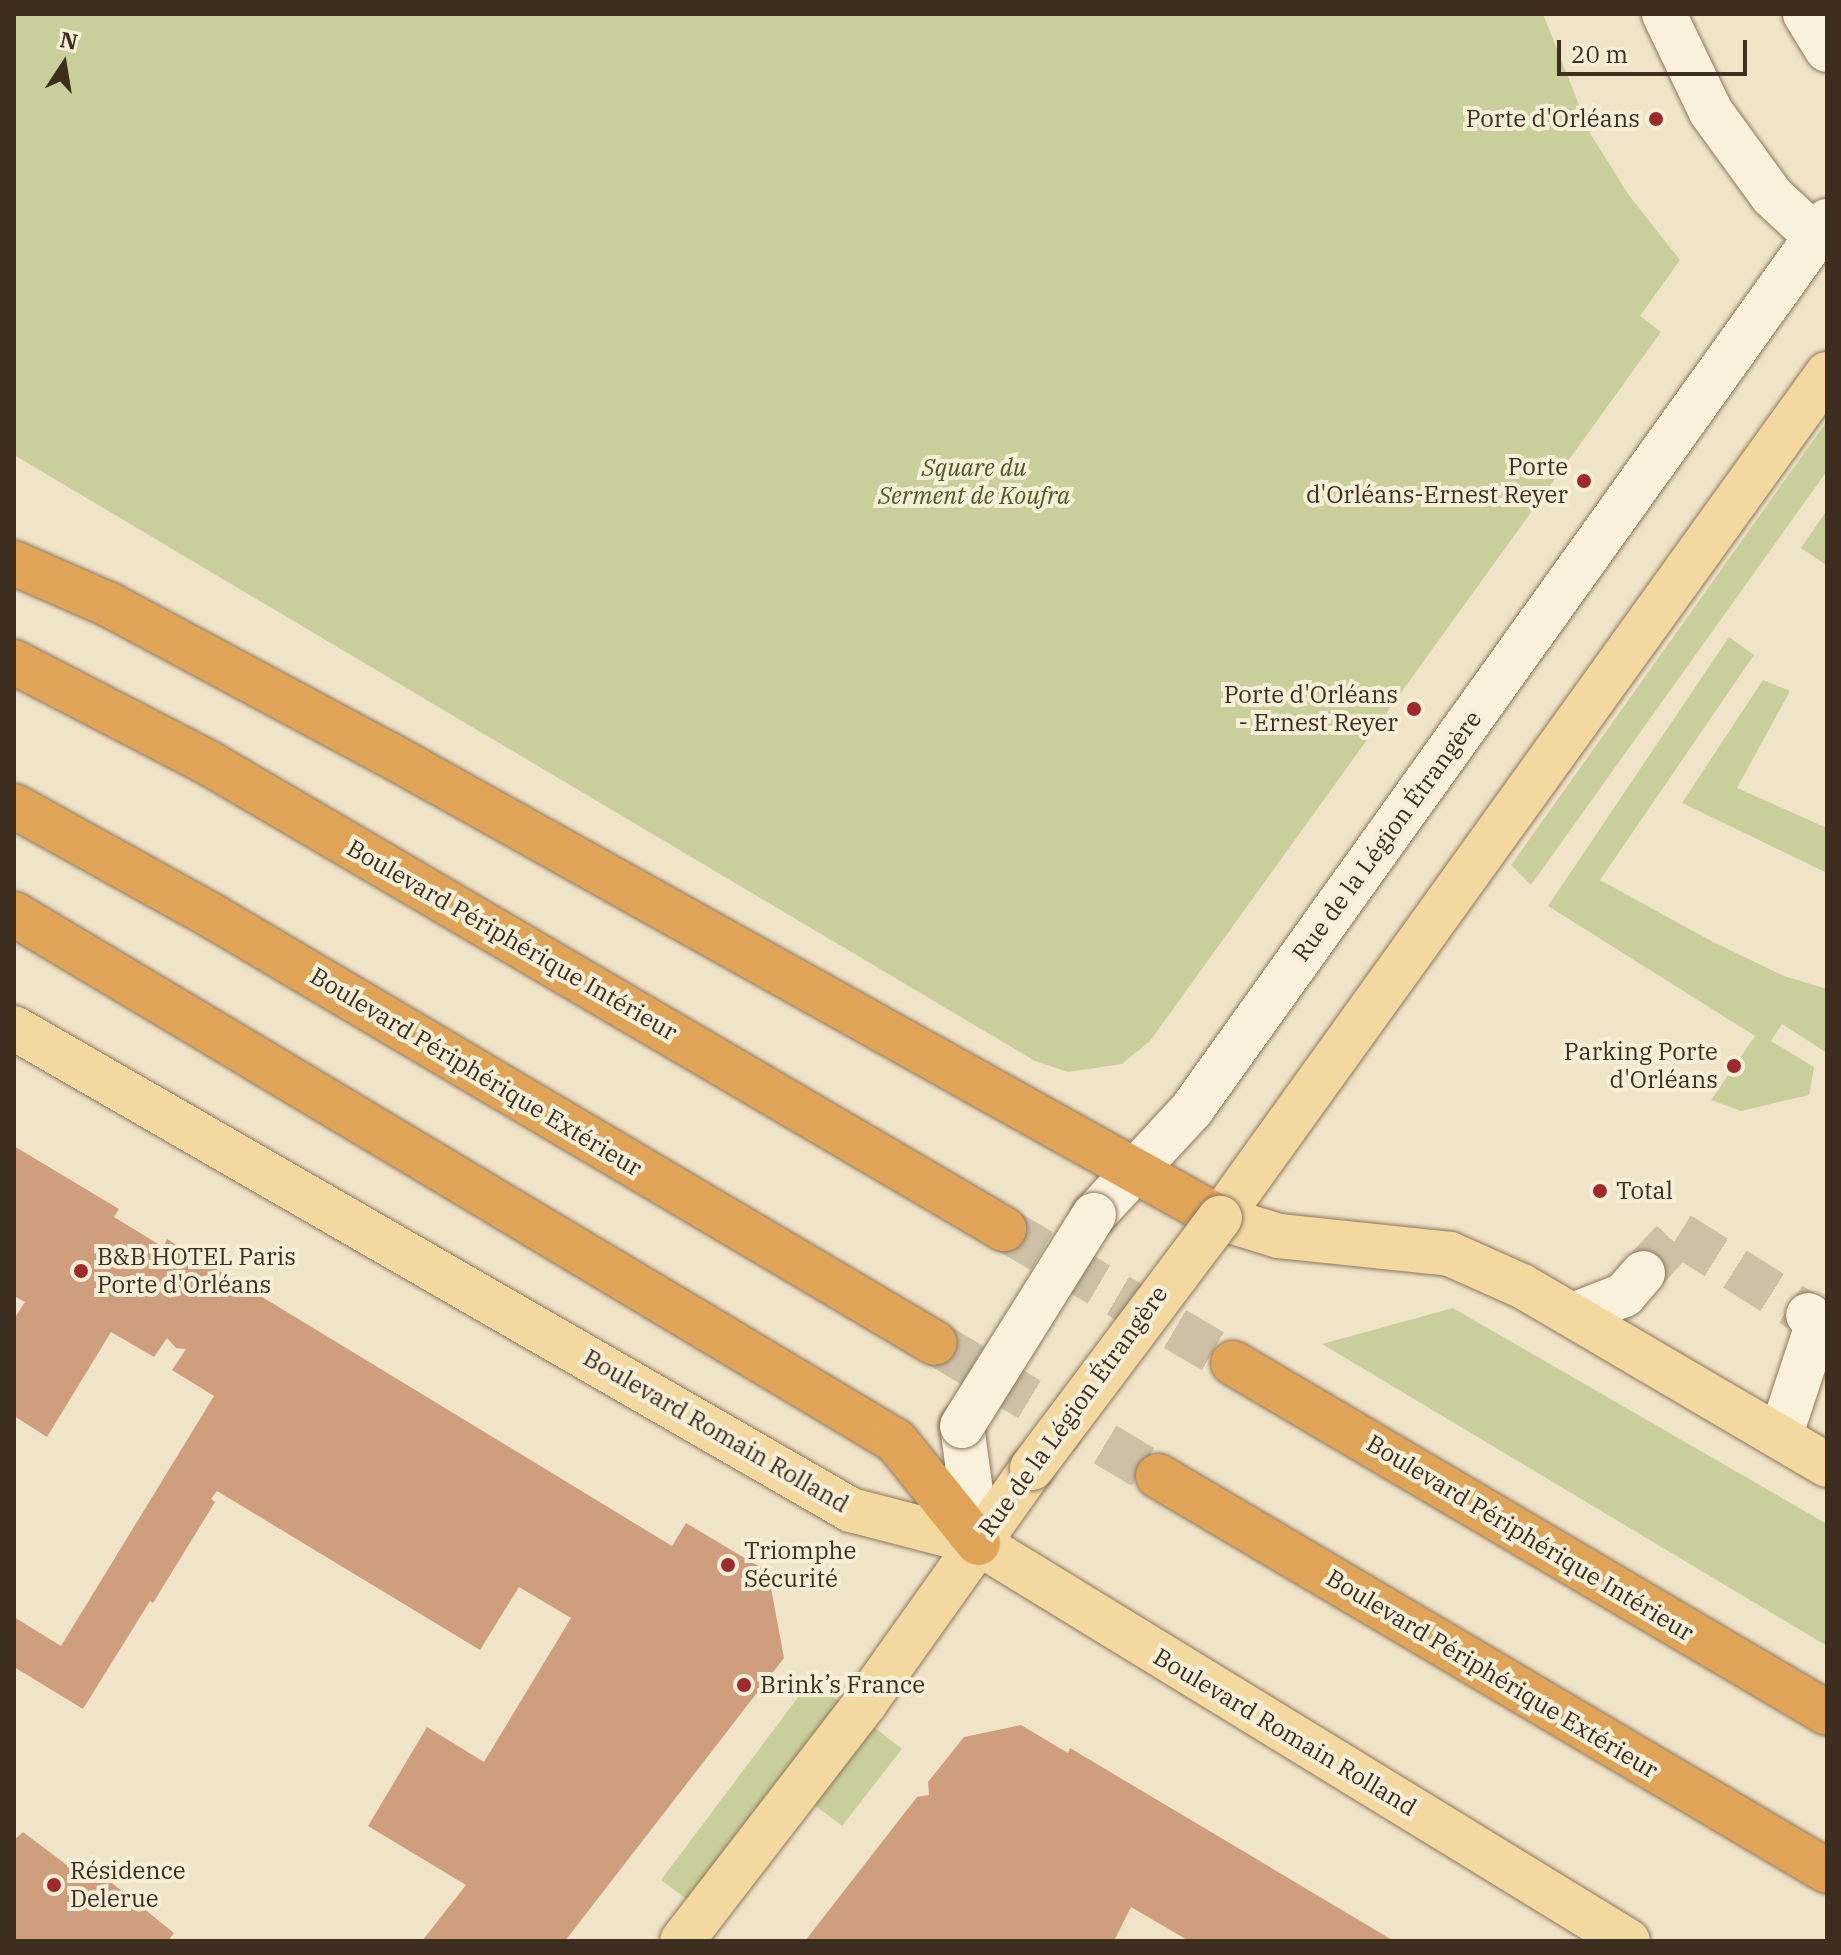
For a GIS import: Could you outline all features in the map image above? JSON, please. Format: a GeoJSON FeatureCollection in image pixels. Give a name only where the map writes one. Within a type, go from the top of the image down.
{"type":"FeatureCollection","features":[{"type":"Feature","properties":{"kind":"highway"},"geometry":{"type":"LineString","coordinates":[[14,563],[108,604],[388,754],[1220,1218]]}},
{"type":"Feature","properties":{"kind":"highway","name":"Boulevard Périphérique Intérieur"},"geometry":{"type":"LineString","coordinates":[[14,662],[207,762],[1004,1229]]}},
{"type":"Feature","properties":{"kind":"highway","name":"Boulevard Périphérique Extérieur"},"geometry":{"type":"LineString","coordinates":[[14,806],[214,917],[935,1343]]}},
{"type":"Feature","properties":{"kind":"highway"},"geometry":{"type":"LineString","coordinates":[[14,914],[896,1441],[978,1543]]}},
{"type":"Feature","properties":{"kind":"highway","name":"Boulevard Périphérique Intérieur"},"geometry":{"type":"LineString","coordinates":[[1233,1363],[1827,1713]]}},
{"type":"Feature","properties":{"kind":"highway","name":"Boulevard Périphérique Extérieur"},"geometry":{"type":"LineString","coordinates":[[1158,1476],[1827,1871]]}},
{"type":"Feature","properties":{"kind":"main road","name":"Rue de la Légion Étrangère"},"geometry":{"type":"LineString","coordinates":[[978,1543],[1220,1218],[1827,374]]}},
{"type":"Feature","properties":{"kind":"main road","name":"Boulevard Romain Rolland"},"geometry":{"type":"LineString","coordinates":[[14,1028],[851,1510],[978,1543],[1628,1941]]}},
{"type":"Feature","properties":{"kind":"main road"},"geometry":{"type":"LineString","coordinates":[[1220,1218],[1279,1236],[1450,1254],[1573,1315],[1827,1465]]}},
{"type":"Feature","properties":{"kind":"main road"},"geometry":{"type":"LineString","coordinates":[[682,1941],[865,1703],[978,1543]]}},
{"type":"Feature","properties":{"kind":"lane"},"geometry":{"type":"LineString","coordinates":[[1664,14],[1694,83],[1772,196],[1821,229]]}},
{"type":"Feature","properties":{"kind":"lane"},"geometry":{"type":"LineString","coordinates":[[1805,14],[1827,50]]}},
{"type":"Feature","properties":{"kind":"lane","name":"Rue de la Légion Étrangère"},"geometry":{"type":"LineString","coordinates":[[978,1543],[962,1426],[1094,1215],[1192,1109],[1821,229]]}},
{"type":"Feature","properties":{"kind":"lane"},"geometry":{"type":"LineString","coordinates":[[1573,1315],[1624,1295],[1643,1273]]}},
{"type":"Feature","properties":{"kind":"lane"},"geometry":{"type":"LineString","coordinates":[[1780,1437],[1818,1322],[1808,1315]]}},
{"type":"Feature","properties":{"kind":"green space","name":"Square du Serment de Koufra"},"geometry":{"type":"Polygon","coordinates":[[[14,14],[1543,14],[1590,133],[1628,194],[1680,260],[1640,316],[1661,332],[1150,1041],[1122,1064],[1068,1072],[1035,1061],[14,455],[14,14]]]}},
{"type":"Feature","properties":{"kind":"green space"},"geometry":{"type":"Polygon","coordinates":[[[1827,421],[1827,471],[1531,885],[1511,865],[1827,421]]]}},
{"type":"Feature","properties":{"kind":"green space"},"geometry":{"type":"Polygon","coordinates":[[[1827,510],[1827,563],[1826,565],[1801,548],[1827,510]]]}},
{"type":"Feature","properties":{"kind":"green space"},"geometry":{"type":"Polygon","coordinates":[[[1729,637],[1754,655],[1600,880],[1713,942],[1784,976],[1827,989],[1827,1053],[1782,1024],[1771,1041],[1814,1067],[1809,1095],[1741,1111],[1711,1100],[1755,1036],[1548,906],[1729,637]]]}},
{"type":"Feature","properties":{"kind":"green space"},"geometry":{"type":"Polygon","coordinates":[[[1763,680],[1790,691],[1737,788],[1827,828],[1827,873],[1682,803],[1763,680]]]}},
{"type":"Feature","properties":{"kind":"green space"},"geometry":{"type":"Polygon","coordinates":[[[1453,1308],[1827,1524],[1827,1646],[1322,1344],[1453,1308]]]}},
{"type":"Feature","properties":{"kind":"green space"},"geometry":{"type":"Polygon","coordinates":[[[811,1680],[840,1702],[689,1901],[661,1880],[811,1680]]]}},
{"type":"Feature","properties":{"kind":"green space"},"geometry":{"type":"Polygon","coordinates":[[[874,1727],[902,1749],[842,1826],[813,1804],[874,1727]]]}},
{"type":"Feature","properties":{"kind":"building"},"geometry":{"type":"Polygon","coordinates":[[[14,1146],[119,1209],[114,1217],[163,1247],[167,1239],[672,1546],[686,1523],[768,1572],[784,1658],[565,1941],[422,1941],[466,1885],[368,1826],[427,1727],[484,1762],[571,1618],[519,1587],[480,1650],[217,1491],[211,1499],[215,1502],[153,1603],[150,1601],[83,1709],[14,1667],[14,1617],[61,1646],[214,1396],[172,1370],[186,1349],[176,1348],[167,1338],[154,1357],[111,1332],[47,1437],[14,1416],[14,1319],[25,1302],[14,1296],[14,1146]]]}},
{"type":"Feature","properties":{"kind":"building"},"geometry":{"type":"Polygon","coordinates":[[[1021,1725],[1068,1753],[1070,1748],[1394,1941],[1189,1941],[1131,1907],[1114,1941],[805,1941],[917,1797],[929,1795],[928,1782],[964,1737],[1021,1725]]]}},
{"type":"Feature","properties":{"kind":"building","name":"Résidence Delerue"},"geometry":{"type":"Polygon","coordinates":[[[23,1832],[84,1878],[92,1867],[174,1933],[168,1941],[14,1941],[14,1840],[23,1832]]]}},
{"type":"Feature","properties":{"kind":"tunnel"},"geometry":{"type":"LineString","coordinates":[[1004,1229],[1233,1363]]}},
{"type":"Feature","properties":{"kind":"tunnel"},"geometry":{"type":"LineString","coordinates":[[1643,1273],[1679,1234],[1808,1315]]}},
{"type":"Feature","properties":{"kind":"tunnel"},"geometry":{"type":"LineString","coordinates":[[935,1343],[1158,1476]]}},
{"type":"Feature","properties":{"kind":"place","name":"Porte d'Orléans"},"geometry":{"type":"Point","coordinates":[1656,119]}},
{"type":"Feature","properties":{"kind":"place","name":"Porte d'Orléans-Ernest Reyer"},"geometry":{"type":"Point","coordinates":[1584,481]}},
{"type":"Feature","properties":{"kind":"place","name":"Porte d'Orléans - Ernest Reyer"},"geometry":{"type":"Point","coordinates":[1414,709]}},
{"type":"Feature","properties":{"kind":"place","name":"Parking Porte d'Orléans"},"geometry":{"type":"Point","coordinates":[1734,1066]}},
{"type":"Feature","properties":{"kind":"place","name":"Total"},"geometry":{"type":"Point","coordinates":[1600,1191]}},
{"type":"Feature","properties":{"kind":"place","name":"B&B HOTEL Paris Porte d'Orléans"},"geometry":{"type":"Point","coordinates":[81,1271]}},
{"type":"Feature","properties":{"kind":"place","name":"Triomphe Sécurité"},"geometry":{"type":"Point","coordinates":[728,1565]}},
{"type":"Feature","properties":{"kind":"place","name":"Brink’s France"},"geometry":{"type":"Point","coordinates":[744,1685]}},
{"type":"Feature","properties":{"kind":"place","name":"Résidence Delerue"},"geometry":{"type":"Point","coordinates":[54,1885]}}]}
